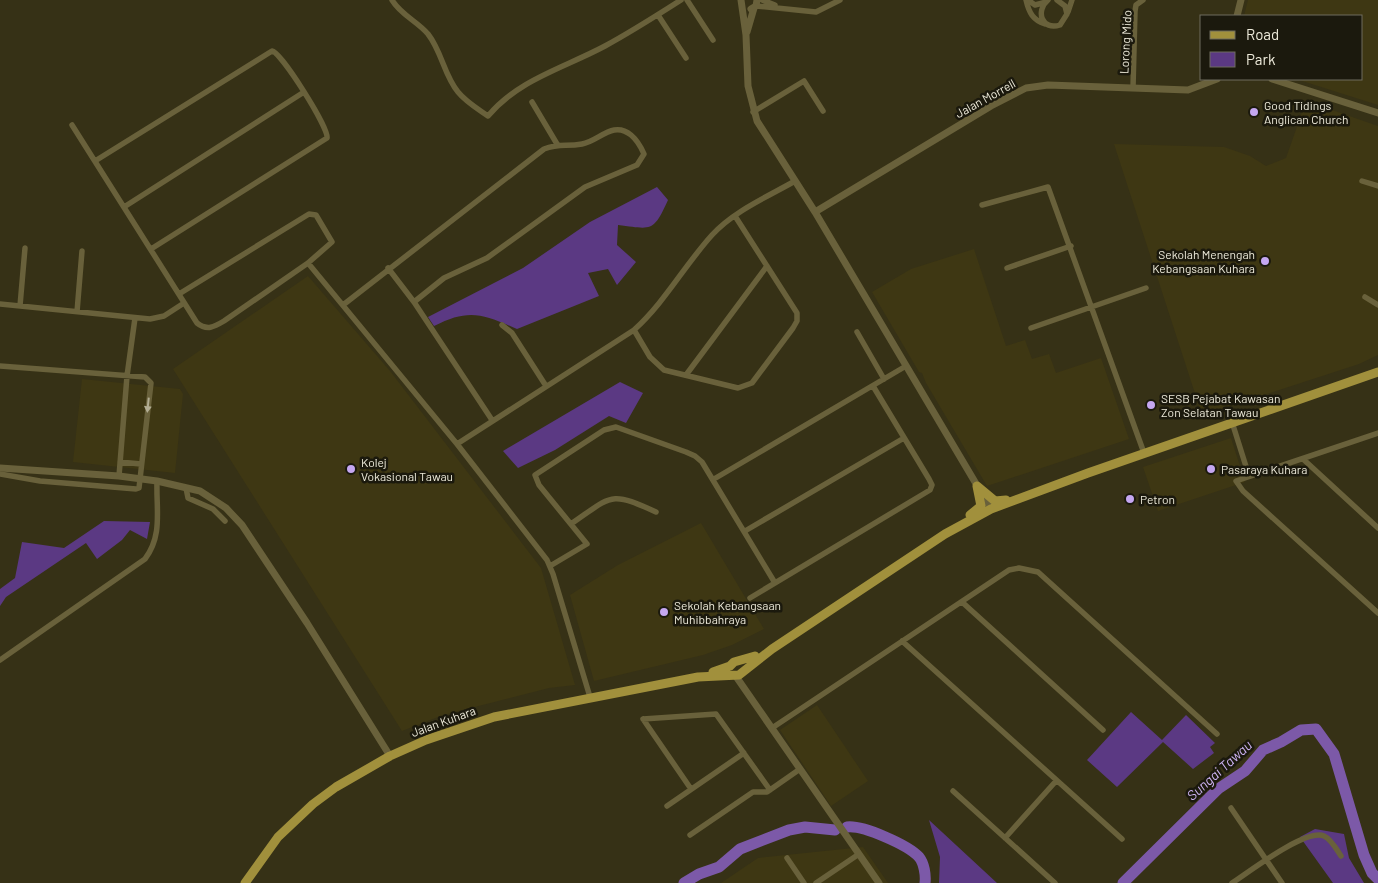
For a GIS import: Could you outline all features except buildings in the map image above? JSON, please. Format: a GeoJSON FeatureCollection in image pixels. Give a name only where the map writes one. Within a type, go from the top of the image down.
{"type":"FeatureCollection","features":[{"type":"Feature","properties":{"kind":"main road"},"geometry":{"type":"LineString","coordinates":[[945,534],[1013,499],[1378,372]]}},
{"type":"Feature","properties":{"kind":"main road"},"geometry":{"type":"LineString","coordinates":[[977,486],[995,501],[1013,499]]}},
{"type":"Feature","properties":{"kind":"main road"},"geometry":{"type":"LineString","coordinates":[[945,534],[948,528],[980,508],[977,486]]}},
{"type":"Feature","properties":{"kind":"main road","name":"Jalan Kuhara"},"geometry":{"type":"LineString","coordinates":[[245,883],[278,837],[313,804],[336,787],[390,756],[475,722],[737,670],[772,649],[945,534]]}},
{"type":"Feature","properties":{"kind":"street"},"geometry":{"type":"LineString","coordinates":[[392,0],[397,8],[420,26],[433,41],[458,92],[488,116],[509,94],[528,82],[606,46],[681,0]]}},
{"type":"Feature","properties":{"kind":"street"},"geometry":{"type":"LineString","coordinates":[[687,0],[713,40]]}},
{"type":"Feature","properties":{"kind":"street"},"geometry":{"type":"LineString","coordinates":[[762,0],[779,7]]}},
{"type":"Feature","properties":{"kind":"street"},"geometry":{"type":"LineString","coordinates":[[742,3],[748,9],[756,5],[816,12],[840,0]]}},
{"type":"Feature","properties":{"kind":"street"},"geometry":{"type":"LineString","coordinates":[[1027,0],[1035,5],[1048,1]]}},
{"type":"Feature","properties":{"kind":"street"},"geometry":{"type":"LineString","coordinates":[[1027,0],[1028,9],[1034,18],[1048,25],[1060,25],[1067,14],[1072,0]]}},
{"type":"Feature","properties":{"kind":"street"},"geometry":{"type":"LineString","coordinates":[[1057,0],[1065,6],[1067,14]]}},
{"type":"Feature","properties":{"kind":"street","name":"Lorong Mido"},"geometry":{"type":"LineString","coordinates":[[1133,88],[1135,10],[1136,5],[1143,0]]}},
{"type":"Feature","properties":{"kind":"street"},"geometry":{"type":"LineString","coordinates":[[1237,15],[1240,0]]}},
{"type":"Feature","properties":{"kind":"street"},"geometry":{"type":"LineString","coordinates":[[1048,1],[1040,13],[1048,25]]}},
{"type":"Feature","properties":{"kind":"street"},"geometry":{"type":"LineString","coordinates":[[742,3],[746,35],[748,81],[753,112],[768,140],[815,212],[991,509]]}},
{"type":"Feature","properties":{"kind":"street"},"geometry":{"type":"LineString","coordinates":[[746,35],[756,5]]}},
{"type":"Feature","properties":{"kind":"street"},"geometry":{"type":"LineString","coordinates":[[658,15],[686,58]]}},
{"type":"Feature","properties":{"kind":"street"},"geometry":{"type":"LineString","coordinates":[[95,161],[272,51],[279,55],[304,92],[326,128],[327,138],[151,249]]}},
{"type":"Feature","properties":{"kind":"street","name":"Jalan Morrell"},"geometry":{"type":"LineString","coordinates":[[815,212],[958,125],[1026,88],[1048,84],[1188,90],[1214,80]]}},
{"type":"Feature","properties":{"kind":"street"},"geometry":{"type":"LineString","coordinates":[[1275,80],[1378,113]]}},
{"type":"Feature","properties":{"kind":"street"},"geometry":{"type":"LineString","coordinates":[[753,112],[804,81],[823,110]]}},
{"type":"Feature","properties":{"kind":"street"},"geometry":{"type":"LineString","coordinates":[[124,207],[304,92]]}},
{"type":"Feature","properties":{"kind":"street"},"geometry":{"type":"LineString","coordinates":[[532,102],[557,144]]}},
{"type":"Feature","properties":{"kind":"street"},"geometry":{"type":"LineString","coordinates":[[72,125],[197,323],[204,328],[209,328],[224,321],[308,262],[332,242],[313,213],[179,294]]}},
{"type":"Feature","properties":{"kind":"street"},"geometry":{"type":"LineString","coordinates":[[343,305],[533,155],[557,144],[582,144],[618,129],[634,138],[644,154],[637,166],[585,187],[487,258],[444,278],[414,302]]}},
{"type":"Feature","properties":{"kind":"street"},"geometry":{"type":"LineString","coordinates":[[457,444],[634,330],[650,316],[712,235],[735,216],[795,181]]}},
{"type":"Feature","properties":{"kind":"street"},"geometry":{"type":"LineString","coordinates":[[1362,181],[1378,186]]}},
{"type":"Feature","properties":{"kind":"street"},"geometry":{"type":"LineString","coordinates":[[982,205],[1048,187],[1071,246],[1144,453]]}},
{"type":"Feature","properties":{"kind":"street"},"geometry":{"type":"LineString","coordinates":[[634,330],[646,351],[659,366],[738,388],[752,383],[797,321],[793,304],[735,216]]}},
{"type":"Feature","properties":{"kind":"street"},"geometry":{"type":"LineString","coordinates":[[1007,268],[1071,246]]}},
{"type":"Feature","properties":{"kind":"street"},"geometry":{"type":"LineString","coordinates":[[20,306],[25,248]]}},
{"type":"Feature","properties":{"kind":"street"},"geometry":{"type":"LineString","coordinates":[[77,312],[82,251]]}},
{"type":"Feature","properties":{"kind":"street"},"geometry":{"type":"LineString","coordinates":[[308,262],[457,444],[550,566],[590,698]]}},
{"type":"Feature","properties":{"kind":"street"},"geometry":{"type":"LineString","coordinates":[[686,375],[767,266]]}},
{"type":"Feature","properties":{"kind":"street"},"geometry":{"type":"LineString","coordinates":[[388,268],[414,302],[492,420]]}},
{"type":"Feature","properties":{"kind":"street"},"geometry":{"type":"LineString","coordinates":[[1031,328],[1146,288]]}},
{"type":"Feature","properties":{"kind":"street"},"geometry":{"type":"LineString","coordinates":[[1364,297],[1378,305]]}},
{"type":"Feature","properties":{"kind":"street"},"geometry":{"type":"LineString","coordinates":[[0,304],[135,318],[159,318],[184,303]]}},
{"type":"Feature","properties":{"kind":"street"},"geometry":{"type":"LineString","coordinates":[[119,476],[127,376],[135,318]]}},
{"type":"Feature","properties":{"kind":"street"},"geometry":{"type":"LineString","coordinates":[[502,325],[512,333],[546,386]]}},
{"type":"Feature","properties":{"kind":"street"},"geometry":{"type":"LineString","coordinates":[[857,332],[884,379]]}},
{"type":"Feature","properties":{"kind":"street"},"geometry":{"type":"LineString","coordinates":[[0,366],[145,377],[151,383],[139,488],[49,482],[0,474]]}},
{"type":"Feature","properties":{"kind":"street"},"geometry":{"type":"LineString","coordinates":[[714,480],[906,366]]}},
{"type":"Feature","properties":{"kind":"street"},"geometry":{"type":"LineString","coordinates":[[750,598],[930,490],[932,485],[873,386]]}},
{"type":"Feature","properties":{"kind":"street"},"geometry":{"type":"LineString","coordinates":[[1232,422],[1249,476]]}},
{"type":"Feature","properties":{"kind":"street"},"geometry":{"type":"LineString","coordinates":[[550,566],[587,544],[539,485],[535,476],[609,427],[625,429],[695,456],[714,480],[775,583]]}},
{"type":"Feature","properties":{"kind":"street"},"geometry":{"type":"LineString","coordinates":[[1377,435],[1236,481],[1242,491],[1378,612]]}},
{"type":"Feature","properties":{"kind":"street"},"geometry":{"type":"LineString","coordinates":[[744,531],[904,438]]}},
{"type":"Feature","properties":{"kind":"street"},"geometry":{"type":"LineString","coordinates":[[1303,459],[1378,528]]}},
{"type":"Feature","properties":{"kind":"street"},"geometry":{"type":"LineString","coordinates":[[120,462],[142,464]]}},
{"type":"Feature","properties":{"kind":"street"},"geometry":{"type":"LineString","coordinates":[[0,468],[140,478],[200,492],[217,502],[242,525],[307,623],[390,756]]}},
{"type":"Feature","properties":{"kind":"street"},"geometry":{"type":"LineString","coordinates":[[0,660],[145,559],[158,534],[156,481]]}},
{"type":"Feature","properties":{"kind":"street"},"geometry":{"type":"LineString","coordinates":[[186,488],[188,498],[213,509],[225,521]]}},
{"type":"Feature","properties":{"kind":"street"},"geometry":{"type":"LineString","coordinates":[[571,524],[612,498],[626,498],[656,512]]}},
{"type":"Feature","properties":{"kind":"street"},"geometry":{"type":"LineString","coordinates":[[772,728],[1010,570],[1019,568],[1038,572],[1217,734]]}},
{"type":"Feature","properties":{"kind":"street"},"geometry":{"type":"LineString","coordinates":[[962,602],[1103,730]]}},
{"type":"Feature","properties":{"kind":"street"},"geometry":{"type":"LineString","coordinates":[[902,641],[1122,839]]}},
{"type":"Feature","properties":{"kind":"street"},"geometry":{"type":"LineString","coordinates":[[737,670],[749,694],[879,883]]}},
{"type":"Feature","properties":{"kind":"street"},"geometry":{"type":"LineString","coordinates":[[691,789],[643,719],[716,714],[770,790]]}},
{"type":"Feature","properties":{"kind":"street"},"geometry":{"type":"LineString","coordinates":[[667,806],[744,753]]}},
{"type":"Feature","properties":{"kind":"street"},"geometry":{"type":"LineString","coordinates":[[690,836],[753,792],[767,792],[800,769]]}},
{"type":"Feature","properties":{"kind":"street"},"geometry":{"type":"LineString","coordinates":[[1005,838],[1056,781]]}},
{"type":"Feature","properties":{"kind":"street"},"geometry":{"type":"LineString","coordinates":[[953,791],[1055,883]]}},
{"type":"Feature","properties":{"kind":"street"},"geometry":{"type":"LineString","coordinates":[[1231,808],[1282,883]]}},
{"type":"Feature","properties":{"kind":"street"},"geometry":{"type":"LineString","coordinates":[[1232,883],[1298,841],[1318,834],[1327,837],[1341,856]]}},
{"type":"Feature","properties":{"kind":"street"},"geometry":{"type":"LineString","coordinates":[[816,883],[859,854]]}},
{"type":"Feature","properties":{"kind":"street"},"geometry":{"type":"LineString","coordinates":[[787,858],[804,883]]}},
{"type":"Feature","properties":{"kind":"shaded area"},"geometry":{"type":"Polygon","coordinates":[[[1248,0],[1378,0],[1378,105],[1299,80],[1363,80],[1363,15],[1244,15],[1248,0]]]}},
{"type":"Feature","properties":{"kind":"shaded area","name":"Sekolah Menengah Kebangsaan Kuhara"},"geometry":{"type":"Polygon","coordinates":[[[1306,101],[1378,126],[1378,355],[1359,364],[1202,415],[1114,144],[1224,147],[1250,156],[1266,166],[1286,158],[1306,101]]]}},
{"type":"Feature","properties":{"kind":"shaded area"},"geometry":{"type":"Polygon","coordinates":[[[974,249],[1006,346],[1025,340],[1032,359],[1049,354],[1056,373],[1101,358],[1129,439],[987,486],[926,383],[922,373],[919,372],[872,292],[911,269],[974,249]]]}},
{"type":"Feature","properties":{"kind":"shaded area","name":"Kolej Vokasional Tawau"},"geometry":{"type":"Polygon","coordinates":[[[308,276],[390,371],[541,568],[575,685],[549,688],[443,715],[402,731],[173,369],[308,276]]]}},
{"type":"Feature","properties":{"kind":"shaded area"},"geometry":{"type":"Polygon","coordinates":[[[82,379],[180,389],[183,394],[175,473],[73,462],[82,379]]]}},
{"type":"Feature","properties":{"kind":"shaded area"},"geometry":{"type":"Polygon","coordinates":[[[1231,438],[1245,482],[1158,511],[1143,467],[1231,438]]]}},
{"type":"Feature","properties":{"kind":"shaded area","name":"Sekolah Kebangsaan Muhibbahraya"},"geometry":{"type":"Polygon","coordinates":[[[701,523],[764,629],[732,645],[703,655],[594,681],[570,595],[618,565],[701,523]]]}},
{"type":"Feature","properties":{"kind":"shaded area"},"geometry":{"type":"Polygon","coordinates":[[[817,705],[868,781],[831,806],[780,730],[817,705]]]}},
{"type":"Feature","properties":{"kind":"shaded area"},"geometry":{"type":"Polygon","coordinates":[[[863,847],[888,883],[721,883],[758,858],[863,847]]]}},
{"type":"Feature","properties":{"kind":"green space"},"geometry":{"type":"Polygon","coordinates":[[[657,187],[668,200],[655,223],[645,228],[618,225],[617,245],[636,262],[617,285],[608,269],[588,273],[599,296],[517,329],[476,315],[457,317],[434,326],[428,317],[523,268],[590,222],[657,187]]]}},
{"type":"Feature","properties":{"kind":"green space"},"geometry":{"type":"Polygon","coordinates":[[[620,382],[643,393],[626,423],[609,416],[555,450],[518,468],[503,451],[620,382]]]}},
{"type":"Feature","properties":{"kind":"green space"},"geometry":{"type":"Polygon","coordinates":[[[104,521],[150,522],[147,539],[130,530],[122,540],[97,559],[86,543],[6,597],[0,606],[0,589],[15,578],[22,542],[64,548],[104,521]]]}},
{"type":"Feature","properties":{"kind":"green space"},"geometry":{"type":"Polygon","coordinates":[[[1131,712],[1162,740],[1186,715],[1215,743],[1210,747],[1214,753],[1193,769],[1163,742],[1117,787],[1087,760],[1131,712]]]}},
{"type":"Feature","properties":{"kind":"green space"},"geometry":{"type":"Polygon","coordinates":[[[929,820],[997,883],[939,883],[940,857],[929,820]]]}},
{"type":"Feature","properties":{"kind":"green space"},"geometry":{"type":"Polygon","coordinates":[[[1315,829],[1344,834],[1349,858],[1364,883],[1333,883],[1300,837],[1315,829]]]}},
{"type":"Feature","properties":{"kind":"waterway","name":"Sungai Tawau"},"geometry":{"type":"LineString","coordinates":[[1123,883],[1218,789],[1245,771],[1263,750],[1301,730],[1316,729],[1334,754],[1364,855],[1372,873],[1378,879]]}},
{"type":"Feature","properties":{"kind":"waterway","name":"Sungai Tawau"},"geometry":{"type":"LineString","coordinates":[[684,883],[699,874],[719,867],[740,849],[789,830],[805,827],[835,830]]}},
{"type":"Feature","properties":{"kind":"waterway","name":"Sungai Tawau"},"geometry":{"type":"LineString","coordinates":[[847,827],[874,832],[913,852],[922,862],[925,883]]}},
{"type":"Feature","properties":{"kind":"place","name":"Good Tidings Anglican Church"},"geometry":{"type":"Point","coordinates":[1254,112]}},
{"type":"Feature","properties":{"kind":"place","name":"Sekolah Menengah Kebangsaan Kuhara"},"geometry":{"type":"Point","coordinates":[1265,261]}},
{"type":"Feature","properties":{"kind":"place","name":"SESB Pejabat Kawasan Zon Selatan Tawau"},"geometry":{"type":"Point","coordinates":[1151,405]}},
{"type":"Feature","properties":{"kind":"place","name":"Kolej Vokasional Tawau"},"geometry":{"type":"Point","coordinates":[351,469]}},
{"type":"Feature","properties":{"kind":"place","name":"Pasaraya Kuhara"},"geometry":{"type":"Point","coordinates":[1211,469]}},
{"type":"Feature","properties":{"kind":"place","name":"Petron"},"geometry":{"type":"Point","coordinates":[1130,499]}},
{"type":"Feature","properties":{"kind":"place","name":"Sekolah Kebangsaan Muhibbahraya"},"geometry":{"type":"Point","coordinates":[664,612]}}]}
